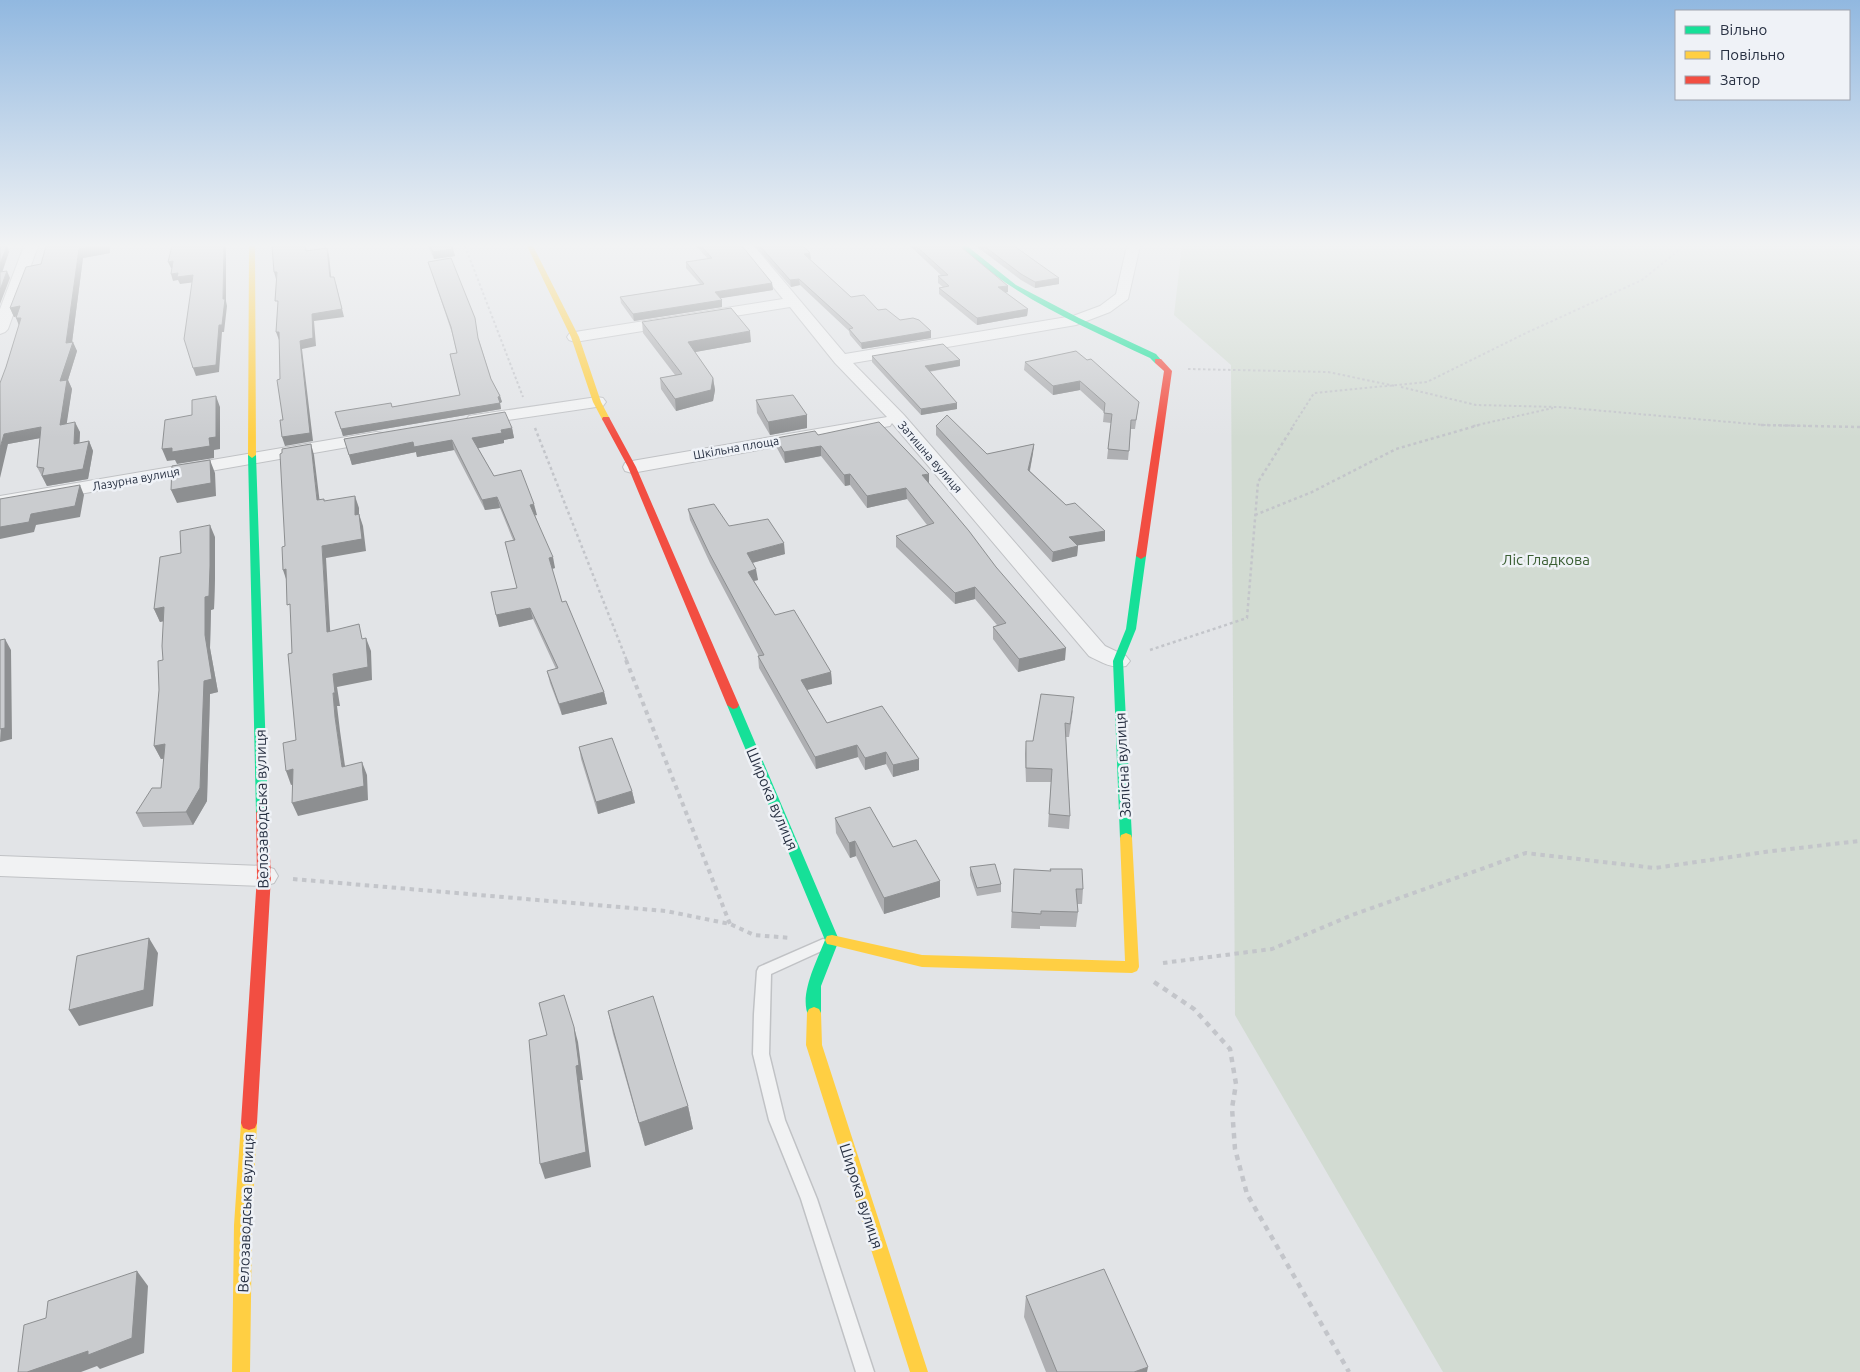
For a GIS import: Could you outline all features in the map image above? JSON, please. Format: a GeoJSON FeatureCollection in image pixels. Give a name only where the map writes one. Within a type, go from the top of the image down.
{"type":"FeatureCollection","features":[{"type":"Feature","properties":{"kind":"street"},"geometry":{"type":"LineString","coordinates":[[0,329],[7,310]]}},
{"type":"Feature","properties":{"kind":"street","name":"Велозаводська вулиця"},"geometry":{"type":"LineString","coordinates":[[241,1372],[243,1226],[264,876],[252,458],[252,310]]}},
{"type":"Feature","properties":{"kind":"street","name":"Широка вулиця"},"geometry":{"type":"LineString","coordinates":[[561,310],[574,337],[597,402],[632,467],[832,940],[814,986],[814,1045],[919,1372]]}},
{"type":"Feature","properties":{"kind":"street"},"geometry":{"type":"LineString","coordinates":[[574,337],[744,310]]}},
{"type":"Feature","properties":{"kind":"street","name":"Затишна вулиця"},"geometry":{"type":"LineString","coordinates":[[801,310],[841,360],[898,419],[1096,651],[1118,661]]}},
{"type":"Feature","properties":{"kind":"street"},"geometry":{"type":"LineString","coordinates":[[1058,310],[1153,356],[1168,371]]}},
{"type":"Feature","properties":{"kind":"street"},"geometry":{"type":"LineString","coordinates":[[841,360],[1076,320],[1102,310]]}},
{"type":"Feature","properties":{"kind":"street","name":"Залісна вулиця"},"geometry":{"type":"LineString","coordinates":[[1132,967],[1118,661],[1131,629],[1168,371]]}},
{"type":"Feature","properties":{"kind":"street"},"geometry":{"type":"LineString","coordinates":[[462,422],[597,402]]}},
{"type":"Feature","properties":{"kind":"street","name":"Шкільна площа"},"geometry":{"type":"LineString","coordinates":[[632,467],[898,419]]}},
{"type":"Feature","properties":{"kind":"street","name":"Лазурна вулиця"},"geometry":{"type":"LineString","coordinates":[[0,502],[395,434]]}},
{"type":"Feature","properties":{"kind":"street"},"geometry":{"type":"LineString","coordinates":[[0,866],[264,876]]}},
{"type":"Feature","properties":{"kind":"street"},"geometry":{"type":"LineString","coordinates":[[832,940],[922,961],[1132,967]]}},
{"type":"Feature","properties":{"kind":"lane"},"geometry":{"type":"LineString","coordinates":[[832,940],[764,971],[761,1054],[777,1120],[809,1198],[865,1372]]}},
{"type":"Feature","properties":{"kind":"path"},"geometry":{"type":"LineString","coordinates":[[490,310],[730,924]]}},
{"type":"Feature","properties":{"kind":"path"},"geometry":{"type":"LineString","coordinates":[[1118,661],[1247,618],[1258,482],[1314,393],[1427,382],[1576,310]]}},
{"type":"Feature","properties":{"kind":"path"},"geometry":{"type":"LineString","coordinates":[[1168,371],[1188,369],[1328,372],[1358,376],[1476,405],[1559,407],[1719,423],[1860,427]]}},
{"type":"Feature","properties":{"kind":"path"},"geometry":{"type":"LineString","coordinates":[[1255,515],[1312,492],[1396,449],[1469,428],[1559,407]]}},
{"type":"Feature","properties":{"kind":"path"},"geometry":{"type":"LineString","coordinates":[[1132,967],[1272,949],[1352,915],[1526,853],[1655,868],[1860,841]]}},
{"type":"Feature","properties":{"kind":"path"},"geometry":{"type":"LineString","coordinates":[[264,876],[666,911],[730,924],[754,936],[832,940]]}},
{"type":"Feature","properties":{"kind":"path"},"geometry":{"type":"LineString","coordinates":[[1132,967],[1194,1009],[1230,1049],[1236,1084],[1232,1108],[1235,1150],[1246,1194],[1349,1372]]}},
{"type":"Feature","properties":{"kind":"green space","name":"Ліс Гладкова"},"geometry":{"type":"Polygon","coordinates":[[[1175,310],[1860,310],[1860,1372],[1443,1372],[1235,1015],[1231,365],[1174,315],[1175,310]]]}},
{"type":"Feature","properties":{"kind":"building"},"geometry":{"type":"Polygon","coordinates":[[[19,310],[71,310],[66,343],[73,342],[60,381],[67,380],[60,425],[75,422],[74,444],[89,441],[83,469],[42,476],[44,468],[37,467],[41,427],[4,434],[0,448],[0,383],[21,318],[16,318],[19,310]]]}},
{"type":"Feature","properties":{"kind":"building"},"geometry":{"type":"Polygon","coordinates":[[[188,310],[224,310],[222,325],[219,325],[216,365],[193,368],[184,339],[188,310]]]}},
{"type":"Feature","properties":{"kind":"building"},"geometry":{"type":"Polygon","coordinates":[[[277,310],[336,310],[312,314],[313,338],[300,341],[310,433],[282,437],[280,420],[283,420],[277,380],[280,379],[279,332],[276,332],[277,310]]]}},
{"type":"Feature","properties":{"kind":"building"},"geometry":{"type":"Polygon","coordinates":[[[445,310],[472,310],[478,338],[491,379],[500,396],[498,397],[500,403],[341,429],[335,412],[391,403],[392,407],[460,395],[450,354],[457,353],[445,310]]]}},
{"type":"Feature","properties":{"kind":"building"},"geometry":{"type":"Polygon","coordinates":[[[630,310],[658,310],[633,314],[630,310]]]}},
{"type":"Feature","properties":{"kind":"building"},"geometry":{"type":"Polygon","coordinates":[[[718,310],[733,310],[750,331],[688,342],[713,378],[711,390],[675,399],[660,378],[682,374],[642,322],[718,310]]]}},
{"type":"Feature","properties":{"kind":"building"},"geometry":{"type":"Polygon","coordinates":[[[833,310],[887,310],[900,320],[913,318],[919,320],[931,331],[861,343],[849,329],[853,328],[833,310]]]}},
{"type":"Feature","properties":{"kind":"building"},"geometry":{"type":"Polygon","coordinates":[[[967,310],[1022,310],[977,318],[967,310]]]}},
{"type":"Feature","properties":{"kind":"building"},"geometry":{"type":"Polygon","coordinates":[[[943,344],[960,360],[925,366],[957,403],[921,409],[872,356],[943,344]]]}},
{"type":"Feature","properties":{"kind":"building"},"geometry":{"type":"Polygon","coordinates":[[[1076,351],[1087,360],[1091,359],[1139,402],[1136,420],[1131,420],[1129,451],[1108,449],[1112,414],[1104,413],[1105,403],[1080,381],[1053,386],[1025,362],[1076,351]]]}},
{"type":"Feature","properties":{"kind":"building"},"geometry":{"type":"Polygon","coordinates":[[[793,395],[807,415],[768,422],[756,400],[793,395]]]}},
{"type":"Feature","properties":{"kind":"building"},"geometry":{"type":"Polygon","coordinates":[[[216,396],[216,437],[209,438],[210,446],[172,452],[172,448],[162,449],[165,420],[192,415],[192,400],[216,396]]]}},
{"type":"Feature","properties":{"kind":"building"},"geometry":{"type":"Polygon","coordinates":[[[505,412],[512,428],[501,430],[502,433],[472,438],[494,476],[521,470],[534,504],[530,505],[553,557],[549,558],[562,602],[566,601],[604,692],[559,704],[547,671],[558,668],[530,608],[496,615],[491,592],[517,588],[505,542],[515,540],[497,497],[482,500],[452,440],[414,447],[413,442],[349,455],[344,439],[505,412]]]}},
{"type":"Feature","properties":{"kind":"building"},"geometry":{"type":"Polygon","coordinates":[[[947,415],[987,454],[1034,444],[1028,470],[1066,505],[1075,503],[1105,531],[1069,537],[1078,546],[1053,552],[936,426],[947,415]]]}},
{"type":"Feature","properties":{"kind":"building"},"geometry":{"type":"Polygon","coordinates":[[[879,422],[929,474],[922,475],[969,531],[996,567],[1066,648],[1019,659],[993,627],[1006,623],[975,587],[955,593],[896,536],[934,523],[906,488],[867,496],[850,474],[844,475],[821,446],[784,452],[776,438],[815,431],[818,435],[879,422]]]}},
{"type":"Feature","properties":{"kind":"building"},"geometry":{"type":"Polygon","coordinates":[[[311,444],[317,500],[324,499],[324,501],[355,496],[355,515],[359,514],[362,539],[322,546],[327,632],[359,624],[362,639],[366,638],[368,667],[333,674],[335,717],[342,767],[362,762],[364,786],[292,803],[293,769],[286,771],[283,743],[296,740],[288,654],[292,653],[290,604],[287,605],[286,569],[283,570],[282,547],[285,546],[280,454],[282,449],[311,444]]]}},
{"type":"Feature","properties":{"kind":"building"},"geometry":{"type":"Polygon","coordinates":[[[210,460],[211,483],[171,490],[172,466],[210,460]]]}},
{"type":"Feature","properties":{"kind":"building"},"geometry":{"type":"Polygon","coordinates":[[[80,485],[75,506],[31,514],[29,522],[0,527],[0,499],[80,485]]]}},
{"type":"Feature","properties":{"kind":"building"},"geometry":{"type":"Polygon","coordinates":[[[714,504],[729,526],[768,519],[784,543],[747,553],[756,569],[748,572],[775,615],[794,610],[831,672],[801,680],[827,723],[882,706],[919,759],[893,765],[886,752],[865,758],[857,745],[815,757],[758,656],[764,655],[709,553],[688,509],[714,504]]]}},
{"type":"Feature","properties":{"kind":"building"},"geometry":{"type":"Polygon","coordinates":[[[210,525],[209,596],[205,597],[205,635],[212,679],[204,681],[200,788],[186,812],[136,813],[152,788],[161,788],[165,744],[154,746],[159,690],[158,661],[163,660],[164,607],[154,609],[160,557],[181,553],[180,531],[210,525]]]}},
{"type":"Feature","properties":{"kind":"building"},"geometry":{"type":"Polygon","coordinates":[[[5,639],[5,728],[0,729],[0,640],[5,639]]]}},
{"type":"Feature","properties":{"kind":"building"},"geometry":{"type":"Polygon","coordinates":[[[1041,694],[1074,697],[1070,724],[1065,723],[1070,816],[1049,814],[1052,769],[1026,768],[1026,741],[1033,741],[1041,694]]]}},
{"type":"Feature","properties":{"kind":"building"},"geometry":{"type":"Polygon","coordinates":[[[612,738],[632,791],[596,802],[579,747],[612,738]]]}},
{"type":"Feature","properties":{"kind":"building"},"geometry":{"type":"Polygon","coordinates":[[[870,807],[893,847],[916,840],[940,881],[884,898],[855,841],[849,843],[835,818],[870,807]]]}},
{"type":"Feature","properties":{"kind":"building"},"geometry":{"type":"Polygon","coordinates":[[[995,864],[1001,884],[977,888],[970,867],[995,864]]]}},
{"type":"Feature","properties":{"kind":"building"},"geometry":{"type":"Polygon","coordinates":[[[1014,869],[1051,871],[1050,869],[1082,869],[1083,889],[1076,889],[1078,912],[1041,911],[1041,914],[1012,912],[1014,869]]]}},
{"type":"Feature","properties":{"kind":"building"},"geometry":{"type":"Polygon","coordinates":[[[149,938],[144,990],[69,1010],[77,956],[149,938]]]}},
{"type":"Feature","properties":{"kind":"building"},"geometry":{"type":"Polygon","coordinates":[[[564,995],[574,1027],[579,1065],[576,1066],[586,1152],[540,1164],[529,1040],[547,1035],[539,1003],[564,995]]]}},
{"type":"Feature","properties":{"kind":"building"},"geometry":{"type":"Polygon","coordinates":[[[653,996],[688,1106],[639,1123],[608,1011],[653,996]]]}},
{"type":"Feature","properties":{"kind":"building"},"geometry":{"type":"Polygon","coordinates":[[[1104,1269],[1148,1367],[1134,1372],[1057,1372],[1026,1296],[1104,1269]]]}},
{"type":"Feature","properties":{"kind":"building"},"geometry":{"type":"Polygon","coordinates":[[[137,1271],[132,1338],[88,1355],[88,1351],[27,1372],[18,1372],[24,1325],[46,1318],[48,1301],[137,1271]]]}},
{"type":"Feature","properties":{"kind":"traffic: fast"},"geometry":{"type":"LineString","coordinates":[[1058,310],[1153,356],[1158,361]]}},
{"type":"Feature","properties":{"kind":"traffic: fast"},"geometry":{"type":"LineString","coordinates":[[252,455],[262,813]]}},
{"type":"Feature","properties":{"kind":"traffic: fast"},"geometry":{"type":"LineString","coordinates":[[1126,838],[1118,661],[1131,629],[1141,556]]}},
{"type":"Feature","properties":{"kind":"traffic: fast"},"geometry":{"type":"LineString","coordinates":[[733,705],[832,940],[814,986],[814,1013]]}},
{"type":"Feature","properties":{"kind":"traffic: slow"},"geometry":{"type":"LineString","coordinates":[[252,310],[252,455]]}},
{"type":"Feature","properties":{"kind":"traffic: slow"},"geometry":{"type":"LineString","coordinates":[[562,310],[575,337],[597,402],[606,419]]}},
{"type":"Feature","properties":{"kind":"traffic: slow"},"geometry":{"type":"LineString","coordinates":[[832,940],[922,961],[1132,967],[1126,838]]}},
{"type":"Feature","properties":{"kind":"traffic: slow"},"geometry":{"type":"LineString","coordinates":[[814,1013],[814,1045],[919,1372]]}},
{"type":"Feature","properties":{"kind":"traffic: slow"},"geometry":{"type":"LineString","coordinates":[[241,1372],[243,1225],[249,1123]]}},
{"type":"Feature","properties":{"kind":"traffic: jam"},"geometry":{"type":"LineString","coordinates":[[1141,556],[1168,371],[1158,361]]}},
{"type":"Feature","properties":{"kind":"traffic: jam"},"geometry":{"type":"LineString","coordinates":[[606,419],[632,467],[733,705]]}},
{"type":"Feature","properties":{"kind":"traffic: jam"},"geometry":{"type":"LineString","coordinates":[[249,1123],[264,876],[262,813]]}}]}
